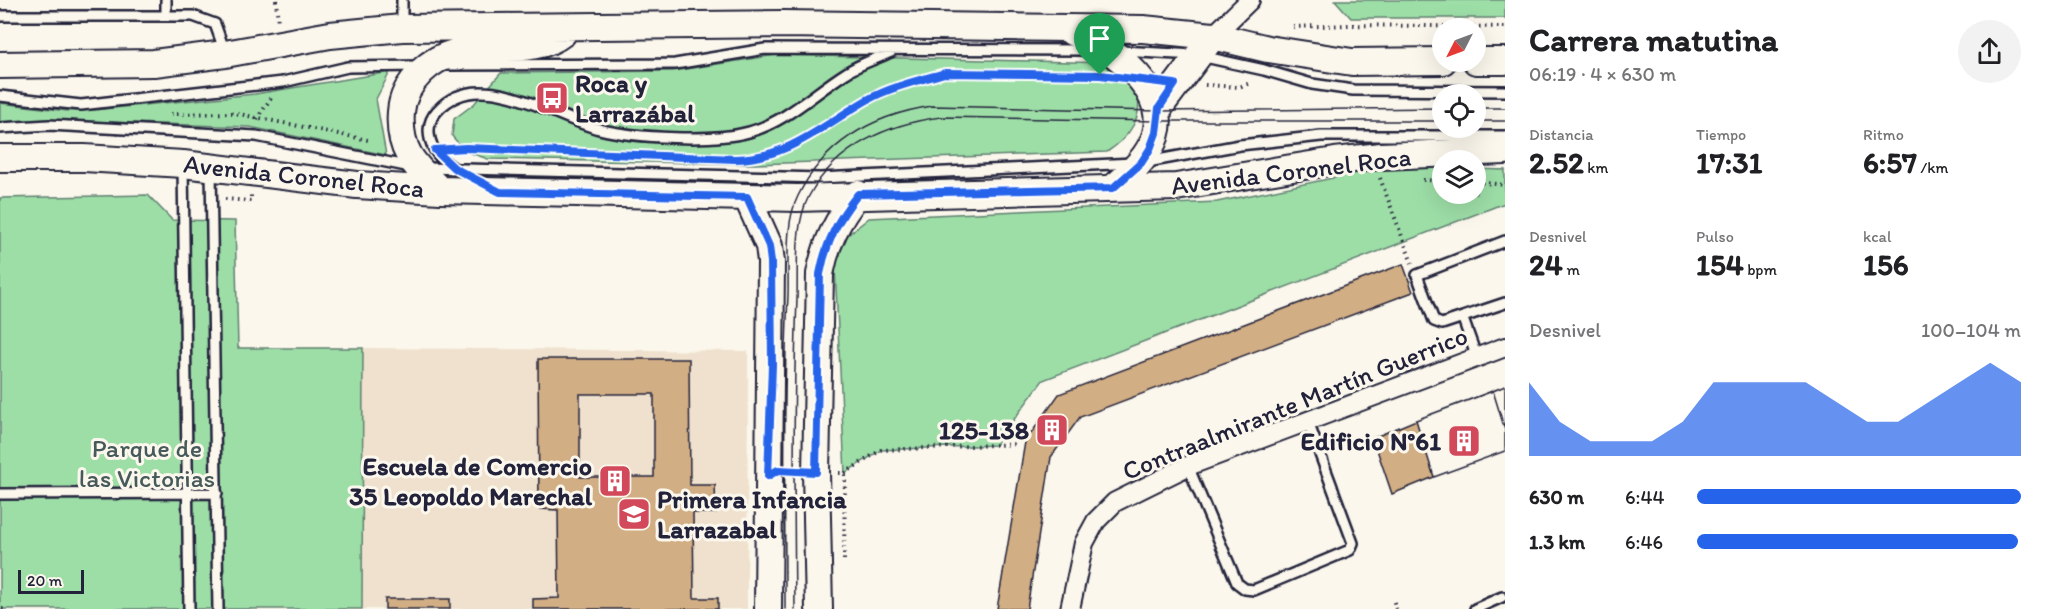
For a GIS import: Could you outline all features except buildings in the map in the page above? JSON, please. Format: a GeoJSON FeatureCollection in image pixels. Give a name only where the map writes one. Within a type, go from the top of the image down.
{"type":"FeatureCollection","features":[{"type":"Feature","properties":{"kind":"main road"},"geometry":{"type":"LineString","coordinates":[[0,65],[154,63],[225,54],[330,35],[402,28],[783,24],[1058,26],[1143,29],[1213,36],[1266,59],[1352,62],[1432,61]]}},
{"type":"Feature","properties":{"kind":"main road"},"geometry":{"type":"LineString","coordinates":[[1058,26],[1112,50],[1140,79],[1159,108]]}},
{"type":"Feature","properties":{"kind":"main road"},"geometry":{"type":"LineString","coordinates":[[440,190],[410,158],[400,126],[407,89],[428,66],[459,51],[543,44],[557,38],[570,27]]}},
{"type":"Feature","properties":{"kind":"main road"},"geometry":{"type":"LineString","coordinates":[[1113,188],[1141,163],[1156,133],[1159,108],[1196,55],[1213,36]]}},
{"type":"Feature","properties":{"kind":"main road"},"geometry":{"type":"LineString","coordinates":[[1486,61],[1505,61]]}},
{"type":"Feature","properties":{"kind":"main road","name":"Avenida Coronel Roca"},"geometry":{"type":"LineString","coordinates":[[0,158],[84,158],[183,164],[357,186],[500,192],[808,198],[858,194],[1190,185],[1335,161],[1381,156],[1505,151]]}},
{"type":"Feature","properties":{"kind":"main road"},"geometry":{"type":"LineString","coordinates":[[819,609],[816,472],[820,274],[825,250],[833,229],[858,194]]}},
{"type":"Feature","properties":{"kind":"main road"},"geometry":{"type":"LineString","coordinates":[[747,197],[769,246],[771,262],[768,609]]}},
{"type":"Feature","properties":{"kind":"street"},"geometry":{"type":"LineString","coordinates":[[1213,36],[1236,6],[1250,0]]}},
{"type":"Feature","properties":{"kind":"street","name":"Contraalmirante Martín Guerrico"},"geometry":{"type":"LineString","coordinates":[[1070,609],[1084,543],[1096,521],[1116,502],[1188,466],[1505,347]]}},
{"type":"Feature","properties":{"kind":"lane"},"geometry":{"type":"LineString","coordinates":[[166,0],[166,16]]}},
{"type":"Feature","properties":{"kind":"lane"},"geometry":{"type":"LineString","coordinates":[[402,0],[402,28]]}},
{"type":"Feature","properties":{"kind":"lane"},"geometry":{"type":"LineString","coordinates":[[0,16],[193,16],[215,24],[225,54]]}},
{"type":"Feature","properties":{"kind":"lane"},"geometry":{"type":"LineString","coordinates":[[0,96],[81,105],[283,82],[348,67],[675,64],[765,49],[1112,50],[1266,59],[1312,84],[1353,90],[1505,91]]}},
{"type":"Feature","properties":{"kind":"lane"},"geometry":{"type":"LineString","coordinates":[[500,192],[454,168],[435,150],[428,133],[432,117],[445,102],[473,92],[513,96],[599,129],[700,138],[748,132],[784,117],[847,72],[896,50]]}},
{"type":"Feature","properties":{"kind":"lane"},"geometry":{"type":"LineString","coordinates":[[0,128],[49,125],[256,136],[410,158],[454,168],[820,178],[1141,163],[1240,145],[1322,136],[1505,136]]}},
{"type":"Feature","properties":{"kind":"lane"},"geometry":{"type":"LineString","coordinates":[[183,164],[190,493],[189,609]]}},
{"type":"Feature","properties":{"kind":"lane"},"geometry":{"type":"LineString","coordinates":[[211,167],[218,609]]}},
{"type":"Feature","properties":{"kind":"lane"},"geometry":{"type":"LineString","coordinates":[[1505,241],[1417,275],[1434,321],[1451,324],[1505,303]]}},
{"type":"Feature","properties":{"kind":"lane"},"geometry":{"type":"LineString","coordinates":[[1463,319],[1477,358]]}},
{"type":"Feature","properties":{"kind":"lane"},"geometry":{"type":"LineString","coordinates":[[1188,466],[1237,583],[1245,589],[1254,590],[1350,550],[1353,543],[1308,422]]}},
{"type":"Feature","properties":{"kind":"lane"},"geometry":{"type":"LineString","coordinates":[[0,494],[217,493]]}},
{"type":"Feature","properties":{"kind":"lane"},"geometry":{"type":"LineString","coordinates":[[1475,609],[1502,597]]}},
{"type":"Feature","properties":{"kind":"path"},"geometry":{"type":"LineString","coordinates":[[1175,84],[1246,86],[1266,59],[1273,36],[1283,28],[1349,25],[1505,27]]}},
{"type":"Feature","properties":{"kind":"path"},"geometry":{"type":"LineString","coordinates":[[741,159],[764,157],[786,150],[869,98],[945,73],[1100,75],[1140,79]]}},
{"type":"Feature","properties":{"kind":"path"},"geometry":{"type":"LineString","coordinates":[[163,114],[234,113],[410,158]]}},
{"type":"Feature","properties":{"kind":"path"},"geometry":{"type":"LineString","coordinates":[[435,150],[466,148],[655,156]]}},
{"type":"Feature","properties":{"kind":"path"},"geometry":{"type":"LineString","coordinates":[[1380,178],[1417,275]]}},
{"type":"Feature","properties":{"kind":"path"},"geometry":{"type":"LineString","coordinates":[[1486,183],[1505,185]]}},
{"type":"Feature","properties":{"kind":"path"},"geometry":{"type":"LineString","coordinates":[[816,472],[845,474],[881,450],[1017,444]]}},
{"type":"Feature","properties":{"kind":"path"},"geometry":{"type":"LineString","coordinates":[[844,564],[845,474]]}},
{"type":"Feature","properties":{"kind":"path"},"geometry":{"type":"LineString","coordinates":[[1394,602],[1396,609]]}},
{"type":"Feature","properties":{"kind":"shaded area"},"geometry":{"type":"Polygon","coordinates":[[[363,348],[748,351],[747,609],[362,609],[363,348]]]}},
{"type":"Feature","properties":{"kind":"green space"},"geometry":{"type":"Polygon","coordinates":[[[1335,0],[1505,0],[1505,18],[1351,18],[1335,0]]]}},
{"type":"Feature","properties":{"kind":"green space"},"geometry":{"type":"Polygon","coordinates":[[[776,55],[1111,63],[1132,85],[1138,98],[1137,117],[1122,140],[1107,152],[754,164],[488,159],[465,151],[452,136],[454,119],[474,104],[501,73],[673,71],[776,55]]]}},
{"type":"Feature","properties":{"kind":"green space"},"geometry":{"type":"Polygon","coordinates":[[[390,72],[376,99],[386,155],[250,127],[47,120],[0,122],[0,103],[68,111],[93,110],[255,94],[390,72]]]}},
{"type":"Feature","properties":{"kind":"green space"},"geometry":{"type":"Polygon","coordinates":[[[1391,166],[1432,168],[1432,204],[1486,204],[1486,169],[1505,170],[1505,203],[1043,380],[995,445],[881,450],[845,473],[834,246],[869,218],[1217,202],[1391,166]]]}},
{"type":"Feature","properties":{"kind":"green space","name":"Parque de las Victorias"},"geometry":{"type":"Polygon","coordinates":[[[148,195],[172,220],[235,221],[238,348],[363,348],[362,609],[0,609],[0,198],[148,195]]]}},
{"type":"Feature","properties":{"kind":"tram line"},"geometry":{"type":"LineString","coordinates":[[785,609],[785,412],[789,231],[798,196],[822,160],[837,146],[871,124],[890,116],[932,106],[1158,111],[1432,108]]}},
{"type":"Feature","properties":{"kind":"tram line"},"geometry":{"type":"LineString","coordinates":[[1486,108],[1505,108]]}},
{"type":"Feature","properties":{"kind":"tram line"},"geometry":{"type":"LineString","coordinates":[[795,609],[794,415],[799,232],[804,207],[809,196],[820,179],[849,151],[883,132],[921,120],[941,117],[1158,121],[1432,121]]}},
{"type":"Feature","properties":{"kind":"tram line"},"geometry":{"type":"LineString","coordinates":[[1486,121],[1505,121]]}},
{"type":"Feature","properties":{"kind":"place","name":"Roca y Larrazábal"},"geometry":{"type":"Point","coordinates":[552,98]}},
{"type":"Feature","properties":{"kind":"place","name":"125-138"},"geometry":{"type":"Point","coordinates":[1052,430]}},
{"type":"Feature","properties":{"kind":"place","name":"Edificio N°61"},"geometry":{"type":"Point","coordinates":[1464,441]}},
{"type":"Feature","properties":{"kind":"place","name":"Escuela de Comercio 35 Leopoldo Marechal"},"geometry":{"type":"Point","coordinates":[615,481]}},
{"type":"Feature","properties":{"kind":"place","name":"Primera Infancia Larrazabal"},"geometry":{"type":"Point","coordinates":[634,514]}},
{"type":"Feature","properties":{"kind":"route"},"geometry":{"type":"LineString","coordinates":[[945,73],[1100,75],[1175,84],[1159,108],[1156,133],[1150,149],[1141,163],[1113,188],[858,194],[844,211],[833,229],[825,250],[820,274],[816,472],[778,470],[768,476],[772,365],[771,262],[769,246],[747,197],[500,192],[454,168],[435,150],[466,148],[748,159],[786,150],[869,98],[945,73]]}}]}
